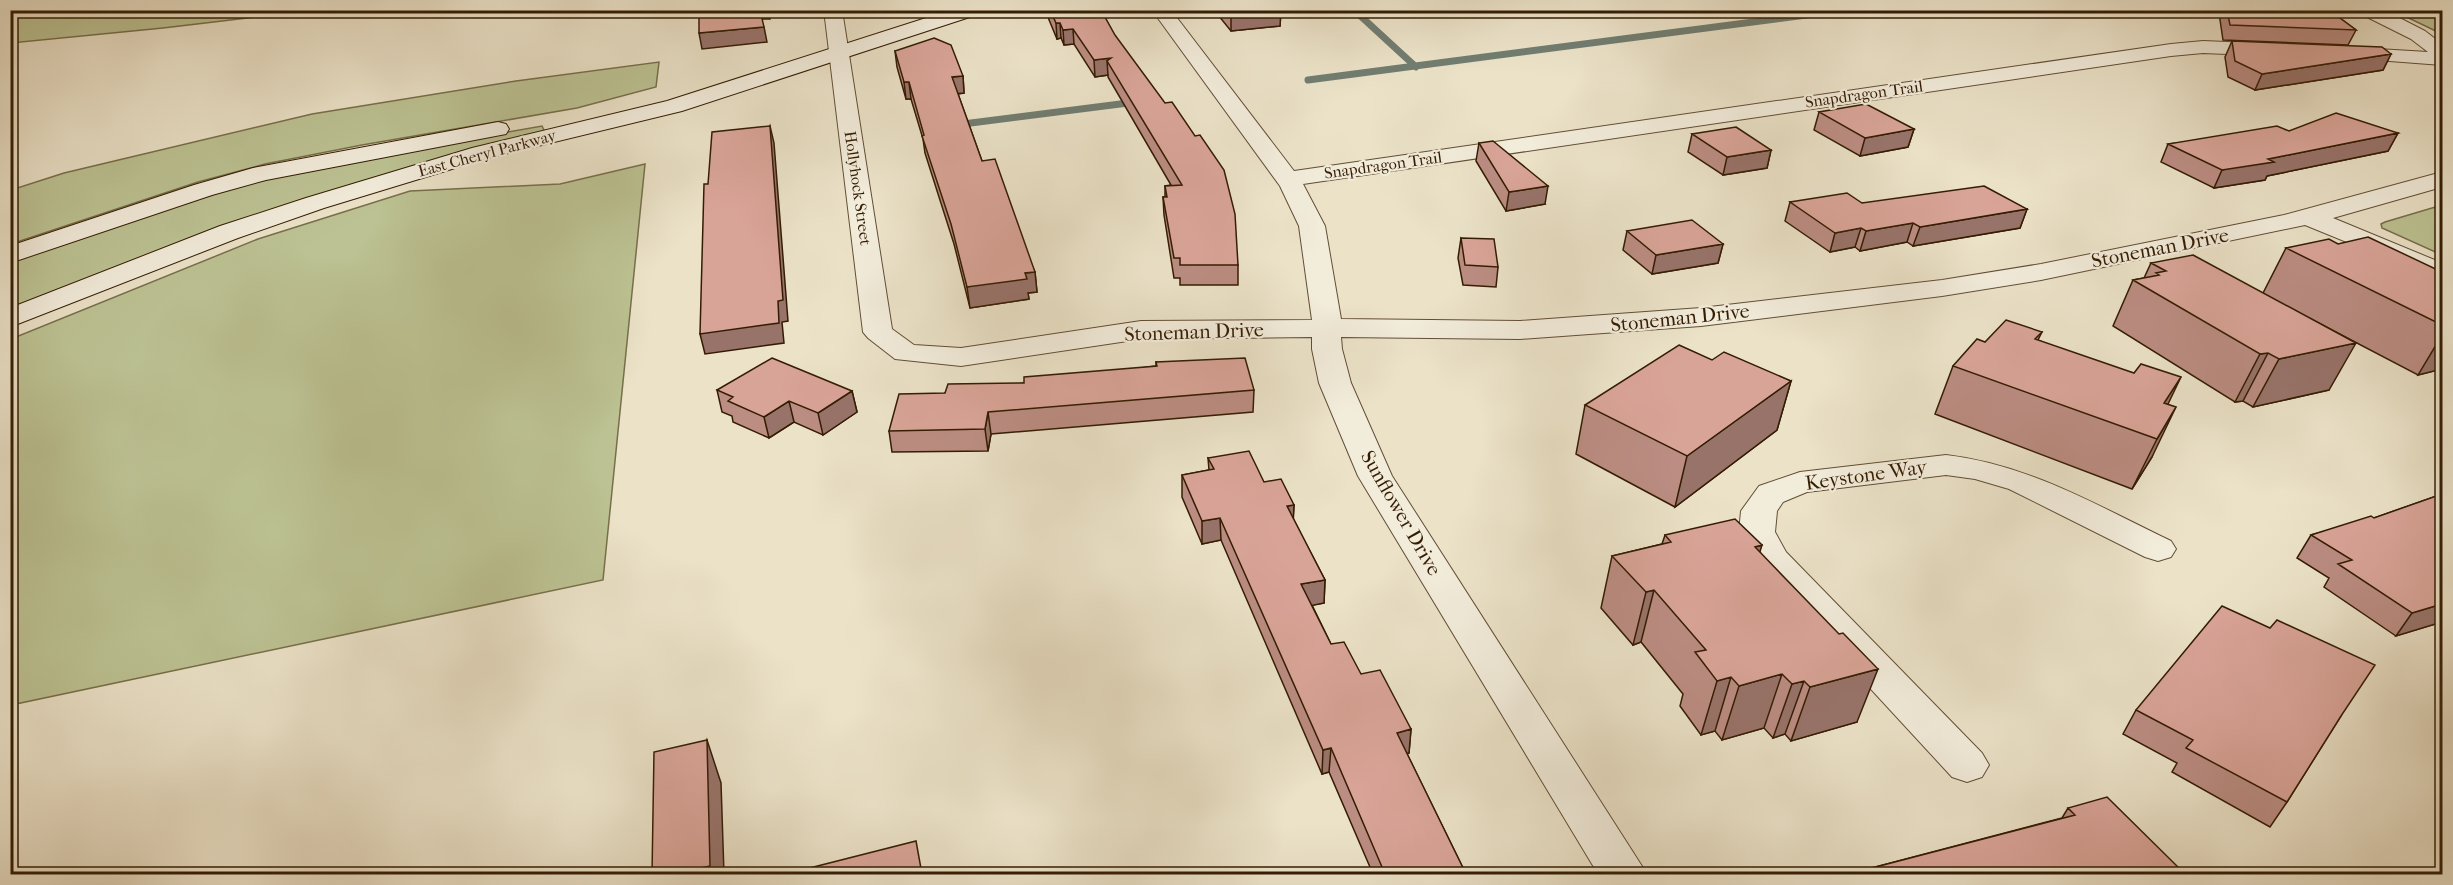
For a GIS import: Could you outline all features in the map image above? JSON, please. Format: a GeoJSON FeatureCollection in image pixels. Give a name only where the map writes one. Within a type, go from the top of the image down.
{"type":"FeatureCollection","features":[{"type":"Feature","properties":{"kind":"street","name":"Hollyhock Street"},"geometry":{"type":"LineString","coordinates":[[832,10],[878,332],[906,353]]}},
{"type":"Feature","properties":{"kind":"street","name":"East Cheryl Parkway"},"geometry":{"type":"LineString","coordinates":[[10,318],[229,232],[315,202],[480,153],[674,106],[933,10]]}},
{"type":"Feature","properties":{"kind":"street","name":"East Cheryl Parkway"},"geometry":{"type":"LineString","coordinates":[[10,255],[262,173],[638,102],[972,10]]}},
{"type":"Feature","properties":{"kind":"street","name":"Sunflower Drive"},"geometry":{"type":"LineString","coordinates":[[1161,10],[1287,179],[1312,226],[1326,311],[1325,328],[1335,384],[1375,476],[1623,874]]}},
{"type":"Feature","properties":{"kind":"street"},"geometry":{"type":"LineString","coordinates":[[2368,10],[2418,35],[2442,52]]}},
{"type":"Feature","properties":{"kind":"street","name":"Snapdragon Trail"},"geometry":{"type":"LineString","coordinates":[[1287,179],[2170,50],[2233,48],[2300,51]]}},
{"type":"Feature","properties":{"kind":"street"},"geometry":{"type":"LineString","coordinates":[[2323,52],[2442,59]]}},
{"type":"Feature","properties":{"kind":"street","name":"Stoneman Drive"},"geometry":{"type":"LineString","coordinates":[[906,353],[961,357],[1141,330],[1325,328],[1520,330],[1619,325],[1701,317],[1975,283],[2134,254],[2307,217],[2442,179]]}},
{"type":"Feature","properties":{"kind":"street"},"geometry":{"type":"LineString","coordinates":[[2307,217],[2442,273]]}},
{"type":"Feature","properties":{"kind":"street","name":"Keystone Way"},"geometry":{"type":"LineString","coordinates":[[1967,765],[1772,559],[1757,532],[1759,511],[1771,494],[1800,482],[1909,468],[1946,465],[1979,469],[2021,482],[2158,549]]}},
{"type":"Feature","properties":{"kind":"green space"},"geometry":{"type":"Polygon","coordinates":[[[11,10],[307,10],[307,11],[11,43],[11,10]]]}},
{"type":"Feature","properties":{"kind":"green space"},"geometry":{"type":"Polygon","coordinates":[[[2394,11],[2442,12],[2442,34],[2394,11]]]}},
{"type":"Feature","properties":{"kind":"green space"},"geometry":{"type":"Polygon","coordinates":[[[659,62],[656,87],[577,108],[265,164],[198,182],[11,244],[11,190],[64,173],[312,114],[516,81],[659,62]]]}},
{"type":"Feature","properties":{"kind":"green space"},"geometry":{"type":"Polygon","coordinates":[[[542,126],[545,132],[462,152],[271,210],[11,309],[10,261],[247,183],[351,160],[542,126]]]}},
{"type":"Feature","properties":{"kind":"green space"},"geometry":{"type":"Polygon","coordinates":[[[645,164],[603,580],[11,705],[11,339],[258,239],[410,191],[560,184],[645,164]]]}},
{"type":"Feature","properties":{"kind":"green space"},"geometry":{"type":"Polygon","coordinates":[[[2442,205],[2442,255],[2382,228],[2381,224],[2385,222],[2442,205]]]}},
{"type":"Feature","properties":{"kind":"building"},"geometry":{"type":"Polygon","coordinates":[[[699,10],[760,10],[764,27],[699,33],[699,10]]]}},
{"type":"Feature","properties":{"kind":"building"},"geometry":{"type":"Polygon","coordinates":[[[1050,10],[1101,10],[1115,35],[1165,103],[1172,102],[1195,136],[1200,135],[1224,170],[1235,214],[1238,265],[1180,265],[1180,258],[1174,258],[1163,197],[1167,197],[1165,186],[1182,185],[1107,61],[1111,58],[1094,60],[1073,29],[1063,30],[1060,23],[1056,23],[1050,10]]]}},
{"type":"Feature","properties":{"kind":"building"},"geometry":{"type":"Polygon","coordinates":[[[1226,10],[1281,10],[1281,11],[1231,16],[1226,10]]]}},
{"type":"Feature","properties":{"kind":"building"},"geometry":{"type":"Polygon","coordinates":[[[2227,10],[2329,10],[2356,30],[2230,25],[2227,10]]]}},
{"type":"Feature","properties":{"kind":"building"},"geometry":{"type":"Polygon","coordinates":[[[934,38],[951,45],[963,76],[952,77],[982,161],[995,159],[1035,272],[1025,273],[1027,279],[967,287],[951,224],[922,136],[924,135],[909,82],[904,82],[895,51],[934,38]]]}},
{"type":"Feature","properties":{"kind":"building"},"geometry":{"type":"Polygon","coordinates":[[[2232,41],[2382,47],[2391,54],[2262,74],[2235,61],[2232,41]]]}},
{"type":"Feature","properties":{"kind":"building"},"geometry":{"type":"Polygon","coordinates":[[[1866,104],[1914,129],[1865,138],[1819,112],[1866,104]]]}},
{"type":"Feature","properties":{"kind":"building"},"geometry":{"type":"Polygon","coordinates":[[[2336,113],[2398,133],[2268,159],[2274,162],[2222,170],[2168,144],[2277,126],[2289,131],[2336,113]]]}},
{"type":"Feature","properties":{"kind":"building"},"geometry":{"type":"Polygon","coordinates":[[[770,126],[783,300],[778,301],[779,323],[700,334],[704,184],[708,184],[712,132],[770,126]]]}},
{"type":"Feature","properties":{"kind":"building"},"geometry":{"type":"Polygon","coordinates":[[[1736,127],[1771,150],[1727,157],[1692,134],[1736,127]]]}},
{"type":"Feature","properties":{"kind":"building"},"geometry":{"type":"Polygon","coordinates":[[[1493,141],[1548,186],[1509,192],[1479,143],[1493,141]]]}},
{"type":"Feature","properties":{"kind":"building"},"geometry":{"type":"Polygon","coordinates":[[[1984,186],[2027,209],[1920,227],[1913,223],[1866,231],[1861,228],[1835,233],[1790,202],[1847,193],[1862,203],[1984,186]]]}},
{"type":"Feature","properties":{"kind":"building"},"geometry":{"type":"Polygon","coordinates":[[[1692,220],[1723,244],[1656,255],[1627,231],[1692,220]]]}},
{"type":"Feature","properties":{"kind":"building"},"geometry":{"type":"Polygon","coordinates":[[[2368,237],[2442,272],[2442,325],[2286,248],[2329,239],[2338,244],[2368,237]]]}},
{"type":"Feature","properties":{"kind":"building"},"geometry":{"type":"Polygon","coordinates":[[[1461,238],[1494,239],[1498,267],[1465,265],[1461,238]]]}},
{"type":"Feature","properties":{"kind":"building"},"geometry":{"type":"Polygon","coordinates":[[[2193,255],[2356,343],[2279,359],[2268,353],[2260,354],[2133,280],[2159,275],[2156,273],[2166,271],[2151,263],[2193,255]]]}},
{"type":"Feature","properties":{"kind":"building"},"geometry":{"type":"Polygon","coordinates":[[[2006,320],[2042,332],[2035,339],[2134,373],[2141,364],[2181,377],[2164,403],[2176,407],[2157,439],[1953,366],[1977,339],[1985,342],[2006,320]]]}},
{"type":"Feature","properties":{"kind":"building"},"geometry":{"type":"Polygon","coordinates":[[[1679,345],[1712,360],[1724,352],[1791,381],[1687,456],[1585,405],[1679,345]]]}},
{"type":"Feature","properties":{"kind":"building"},"geometry":{"type":"Polygon","coordinates":[[[772,358],[852,391],[818,413],[789,401],[764,417],[728,401],[733,397],[717,390],[772,358]]]}},
{"type":"Feature","properties":{"kind":"building"},"geometry":{"type":"Polygon","coordinates":[[[1245,358],[1254,390],[988,412],[985,429],[889,431],[899,394],[945,393],[948,384],[1024,383],[1024,377],[1157,366],[1156,362],[1245,358]]]}},
{"type":"Feature","properties":{"kind":"building"},"geometry":{"type":"Polygon","coordinates":[[[1249,451],[1264,482],[1281,479],[1294,505],[1287,506],[1325,580],[1301,584],[1331,644],[1344,642],[1361,674],[1380,670],[1411,729],[1397,733],[1466,874],[1385,874],[1331,748],[1323,750],[1220,518],[1202,521],[1182,475],[1214,469],[1208,458],[1249,451]]]}},
{"type":"Feature","properties":{"kind":"building"},"geometry":{"type":"Polygon","coordinates":[[[2442,494],[2442,604],[2412,613],[2338,564],[2352,560],[2311,535],[2371,516],[2374,518],[2442,494]]]}},
{"type":"Feature","properties":{"kind":"building"},"geometry":{"type":"Polygon","coordinates":[[[1735,519],[1762,545],[1755,547],[1839,634],[1843,633],[1878,669],[1810,687],[1804,681],[1792,684],[1782,674],[1739,686],[1731,677],[1717,681],[1695,652],[1706,650],[1654,590],[1646,592],[1612,556],[1671,542],[1665,535],[1735,519]]]}},
{"type":"Feature","properties":{"kind":"building"},"geometry":{"type":"Polygon","coordinates":[[[2222,606],[2270,628],[2277,620],[2375,665],[2287,802],[2186,748],[2193,740],[2136,710],[2222,606]]]}},
{"type":"Feature","properties":{"kind":"building"},"geometry":{"type":"Polygon","coordinates":[[[707,740],[710,866],[674,874],[652,874],[654,752],[707,740]]]}},
{"type":"Feature","properties":{"kind":"building"},"geometry":{"type":"Polygon","coordinates":[[[2107,797],[2180,869],[2175,870],[2180,874],[1872,874],[1868,869],[2075,815],[2068,808],[2107,797]]]}},
{"type":"Feature","properties":{"kind":"building"},"geometry":{"type":"Polygon","coordinates":[[[916,841],[922,874],[786,874],[916,841]]]}},
{"type":"Feature","properties":{"kind":"waterway"},"geometry":{"type":"LineString","coordinates":[[1354,10],[1415,66]]}},
{"type":"Feature","properties":{"kind":"waterway"},"geometry":{"type":"LineString","coordinates":[[1415,66],[1845,10]]}},
{"type":"Feature","properties":{"kind":"waterway"},"geometry":{"type":"LineString","coordinates":[[1308,80],[1415,66]]}},
{"type":"Feature","properties":{"kind":"waterway"},"geometry":{"type":"LineString","coordinates":[[955,125],[1136,102]]}}]}
